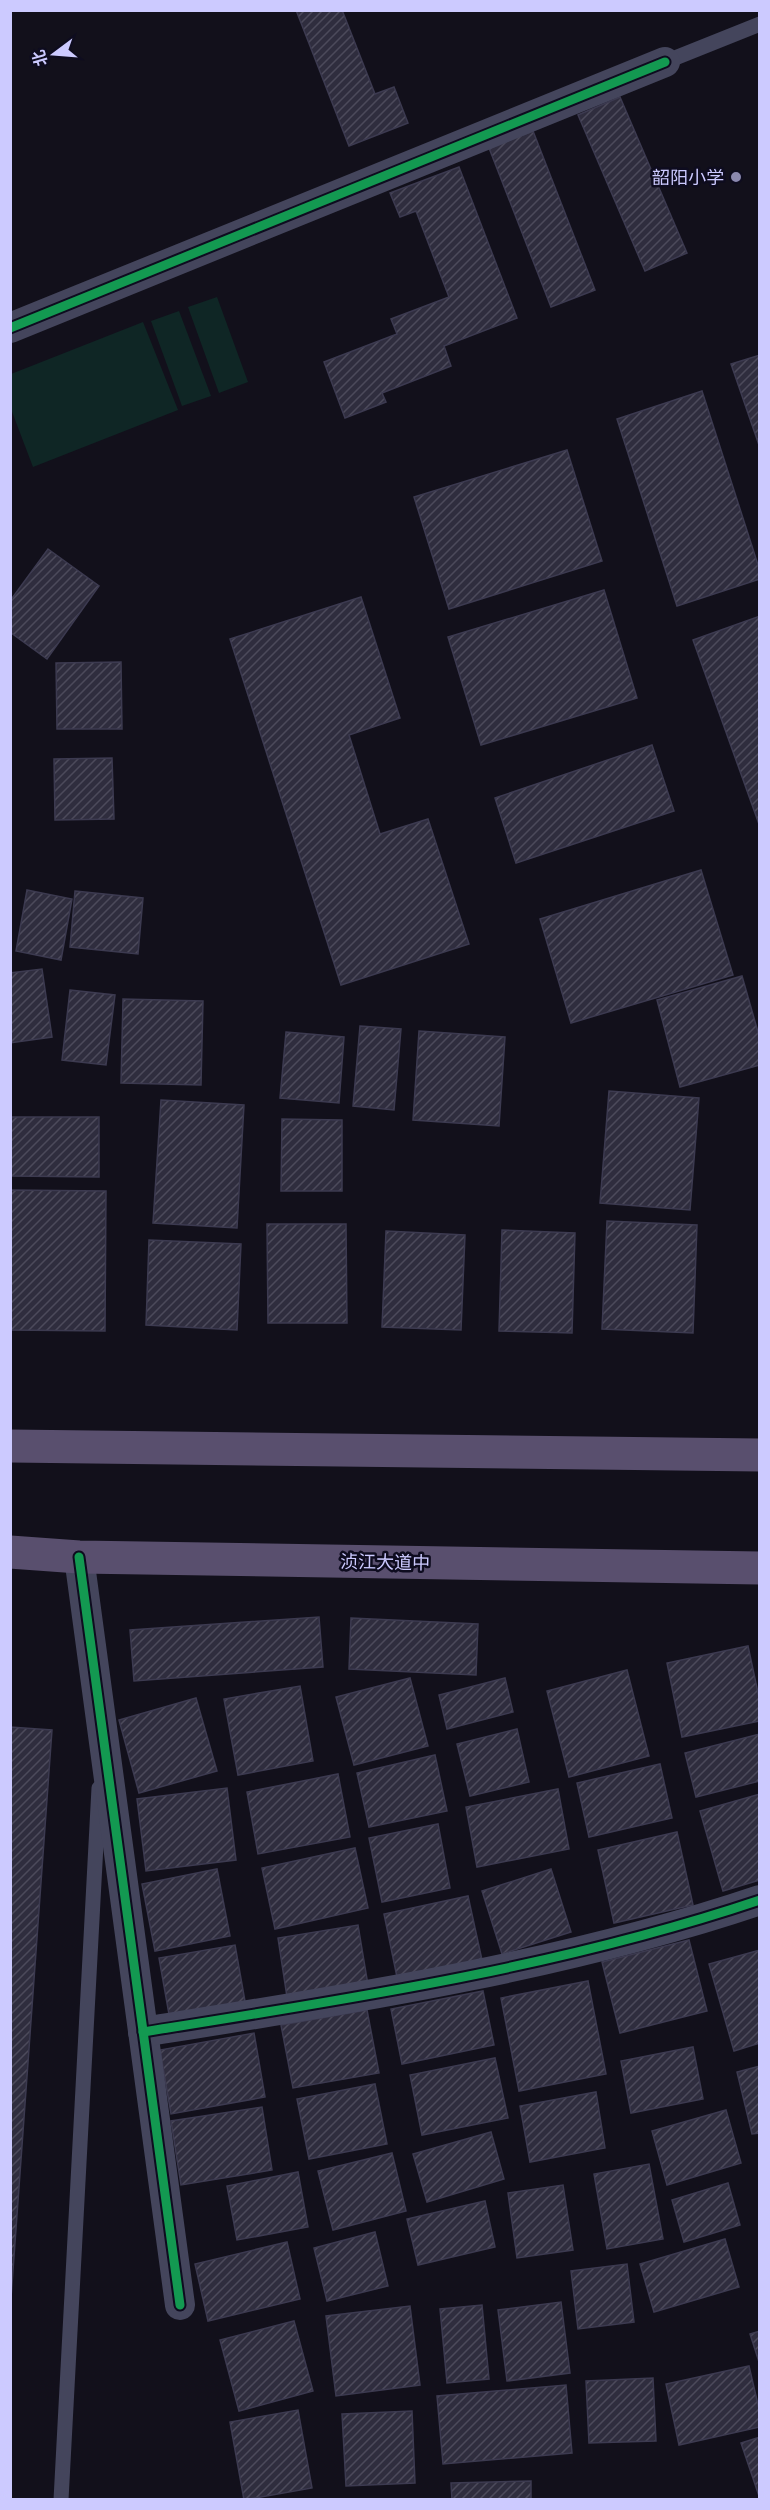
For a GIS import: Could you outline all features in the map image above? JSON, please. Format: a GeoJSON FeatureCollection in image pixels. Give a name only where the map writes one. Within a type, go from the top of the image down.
{"type":"FeatureCollection","features":[{"type":"Feature","properties":{"kind":"main road"},"geometry":{"type":"LineString","coordinates":[[10,1446],[759,1455]]}},
{"type":"Feature","properties":{"kind":"main road","name":"浈江大道中"},"geometry":{"type":"LineString","coordinates":[[10,1552],[79,1557],[759,1568]]}},
{"type":"Feature","properties":{"kind":"street"},"geometry":{"type":"LineString","coordinates":[[10,328],[664,62]]}},
{"type":"Feature","properties":{"kind":"street"},"geometry":{"type":"LineString","coordinates":[[79,1557],[180,2305]]}},
{"type":"Feature","properties":{"kind":"street"},"geometry":{"type":"LineString","coordinates":[[143,2032],[292,2008],[494,1970],[694,1922],[759,1899]]}},
{"type":"Feature","properties":{"kind":"lane"},"geometry":{"type":"LineString","coordinates":[[664,62],[759,24]]}},
{"type":"Feature","properties":{"kind":"lane"},"geometry":{"type":"LineString","coordinates":[[61,2499],[102,1731]]}},
{"type":"Feature","properties":{"kind":"green space"},"geometry":{"type":"Polygon","coordinates":[[[217,297],[248,382],[219,393],[188,307],[217,297]]]}},
{"type":"Feature","properties":{"kind":"green space"},"geometry":{"type":"Polygon","coordinates":[[[179,311],[211,396],[182,406],[151,321],[179,311]]]}},
{"type":"Feature","properties":{"kind":"green space"},"geometry":{"type":"Polygon","coordinates":[[[143,322],[178,410],[33,467],[11,409],[11,374],[143,322]]]}},
{"type":"Feature","properties":{"kind":"building"},"geometry":{"type":"Polygon","coordinates":[[[296,10],[342,10],[375,94],[394,87],[408,123],[349,146],[296,10]]]}},
{"type":"Feature","properties":{"kind":"building"},"geometry":{"type":"Polygon","coordinates":[[[620,97],[687,253],[645,271],[578,115],[620,97]]]}},
{"type":"Feature","properties":{"kind":"building"},"geometry":{"type":"Polygon","coordinates":[[[533,131],[595,290],[551,307],[489,148],[533,131]]]}},
{"type":"Feature","properties":{"kind":"building"},"geometry":{"type":"Polygon","coordinates":[[[459,167],[517,318],[444,346],[451,366],[382,393],[386,402],[345,418],[324,362],[397,334],[391,319],[449,297],[416,211],[400,217],[390,193],[459,167]]]}},
{"type":"Feature","properties":{"kind":"building"},"geometry":{"type":"Polygon","coordinates":[[[760,355],[760,448],[731,364],[760,355]]]}},
{"type":"Feature","properties":{"kind":"building"},"geometry":{"type":"Polygon","coordinates":[[[702,391],[760,571],[760,579],[677,606],[617,419],[702,391]]]}},
{"type":"Feature","properties":{"kind":"building"},"geometry":{"type":"Polygon","coordinates":[[[567,450],[602,561],[449,609],[414,497],[567,450]]]}},
{"type":"Feature","properties":{"kind":"building"},"geometry":{"type":"Polygon","coordinates":[[[48,549],[99,586],[47,659],[10,632],[10,601],[48,549]]]}},
{"type":"Feature","properties":{"kind":"building"},"geometry":{"type":"Polygon","coordinates":[[[604,590],[637,698],[481,745],[448,637],[604,590]]]}},
{"type":"Feature","properties":{"kind":"building"},"geometry":{"type":"Polygon","coordinates":[[[361,597],[400,718],[349,735],[380,834],[428,819],[469,944],[341,985],[230,639],[361,597]]]}},
{"type":"Feature","properties":{"kind":"building"},"geometry":{"type":"Polygon","coordinates":[[[760,616],[760,827],[693,640],[760,616]]]}},
{"type":"Feature","properties":{"kind":"building"},"geometry":{"type":"Polygon","coordinates":[[[121,662],[122,729],[57,729],[56,663],[121,662]]]}},
{"type":"Feature","properties":{"kind":"building"},"geometry":{"type":"Polygon","coordinates":[[[652,745],[674,811],[516,863],[495,798],[652,745]]]}},
{"type":"Feature","properties":{"kind":"building"},"geometry":{"type":"Polygon","coordinates":[[[112,758],[114,819],[55,820],[54,759],[112,758]]]}},
{"type":"Feature","properties":{"kind":"building"},"geometry":{"type":"Polygon","coordinates":[[[701,870],[733,975],[571,1023],[540,919],[701,870]]]}},
{"type":"Feature","properties":{"kind":"building"},"geometry":{"type":"Polygon","coordinates":[[[27,890],[72,899],[61,960],[16,951],[27,890]]]}},
{"type":"Feature","properties":{"kind":"building"},"geometry":{"type":"Polygon","coordinates":[[[75,891],[143,898],[138,954],[70,947],[75,891]]]}},
{"type":"Feature","properties":{"kind":"building"},"geometry":{"type":"Polygon","coordinates":[[[42,969],[52,1037],[10,1043],[10,973],[42,969]]]}},
{"type":"Feature","properties":{"kind":"building"},"geometry":{"type":"Polygon","coordinates":[[[742,976],[760,1039],[760,1065],[680,1087],[657,1000],[742,976]]]}},
{"type":"Feature","properties":{"kind":"building"},"geometry":{"type":"Polygon","coordinates":[[[70,990],[115,995],[106,1065],[62,1060],[70,990]]]}},
{"type":"Feature","properties":{"kind":"building"},"geometry":{"type":"Polygon","coordinates":[[[123,999],[203,1001],[201,1085],[121,1083],[123,999]]]}},
{"type":"Feature","properties":{"kind":"building"},"geometry":{"type":"Polygon","coordinates":[[[360,1026],[401,1029],[394,1110],[353,1106],[360,1026]]]}},
{"type":"Feature","properties":{"kind":"building"},"geometry":{"type":"Polygon","coordinates":[[[419,1031],[505,1037],[499,1126],[413,1120],[419,1031]]]}},
{"type":"Feature","properties":{"kind":"building"},"geometry":{"type":"Polygon","coordinates":[[[286,1032],[344,1037],[339,1103],[280,1098],[286,1032]]]}},
{"type":"Feature","properties":{"kind":"building"},"geometry":{"type":"Polygon","coordinates":[[[609,1091],[699,1098],[690,1210],[600,1203],[609,1091]]]}},
{"type":"Feature","properties":{"kind":"building"},"geometry":{"type":"Polygon","coordinates":[[[161,1100],[244,1105],[237,1228],[153,1223],[161,1100]]]}},
{"type":"Feature","properties":{"kind":"building"},"geometry":{"type":"Polygon","coordinates":[[[10,1117],[99,1117],[99,1177],[10,1176],[10,1117]]]}},
{"type":"Feature","properties":{"kind":"building"},"geometry":{"type":"Polygon","coordinates":[[[282,1119],[342,1120],[342,1191],[281,1191],[282,1119]]]}},
{"type":"Feature","properties":{"kind":"building"},"geometry":{"type":"Polygon","coordinates":[[[10,1190],[106,1191],[105,1331],[10,1330],[10,1190]]]}},
{"type":"Feature","properties":{"kind":"building"},"geometry":{"type":"Polygon","coordinates":[[[607,1221],[697,1225],[693,1333],[602,1329],[607,1221]]]}},
{"type":"Feature","properties":{"kind":"building"},"geometry":{"type":"Polygon","coordinates":[[[267,1224],[346,1224],[347,1323],[268,1323],[267,1224]]]}},
{"type":"Feature","properties":{"kind":"building"},"geometry":{"type":"Polygon","coordinates":[[[502,1230],[575,1233],[572,1333],[499,1331],[502,1230]]]}},
{"type":"Feature","properties":{"kind":"building"},"geometry":{"type":"Polygon","coordinates":[[[386,1231],[465,1235],[461,1330],[382,1327],[386,1231]]]}},
{"type":"Feature","properties":{"kind":"building"},"geometry":{"type":"Polygon","coordinates":[[[149,1240],[241,1244],[237,1330],[146,1325],[149,1240]]]}},
{"type":"Feature","properties":{"kind":"building"},"geometry":{"type":"Polygon","coordinates":[[[319,1617],[323,1667],[134,1681],[130,1630],[319,1617]]]}},
{"type":"Feature","properties":{"kind":"building"},"geometry":{"type":"Polygon","coordinates":[[[351,1618],[478,1624],[476,1675],[349,1669],[351,1618]]]}},
{"type":"Feature","properties":{"kind":"building"},"geometry":{"type":"Polygon","coordinates":[[[748,1646],[760,1702],[760,1721],[682,1737],[667,1663],[748,1646]]]}},
{"type":"Feature","properties":{"kind":"building"},"geometry":{"type":"Polygon","coordinates":[[[627,1670],[649,1756],[569,1777],[547,1691],[627,1670]]]}},
{"type":"Feature","properties":{"kind":"building"},"geometry":{"type":"Polygon","coordinates":[[[410,1678],[428,1746],[354,1765],[336,1697],[410,1678]]]}},
{"type":"Feature","properties":{"kind":"building"},"geometry":{"type":"Polygon","coordinates":[[[505,1678],[513,1712],[447,1729],[439,1695],[505,1678]]]}},
{"type":"Feature","properties":{"kind":"building"},"geometry":{"type":"Polygon","coordinates":[[[300,1686],[313,1761],[238,1775],[224,1699],[300,1686]]]}},
{"type":"Feature","properties":{"kind":"building"},"geometry":{"type":"Polygon","coordinates":[[[196,1698],[217,1771],[139,1793],[119,1720],[196,1698]]]}},
{"type":"Feature","properties":{"kind":"building"},"geometry":{"type":"Polygon","coordinates":[[[10,1727],[52,1730],[10,2312],[10,1727]]]}},
{"type":"Feature","properties":{"kind":"building"},"geometry":{"type":"Polygon","coordinates":[[[517,1729],[529,1782],[470,1796],[457,1744],[517,1729]]]}},
{"type":"Feature","properties":{"kind":"building"},"geometry":{"type":"Polygon","coordinates":[[[760,1734],[760,1781],[696,1797],[685,1753],[760,1734]]]}},
{"type":"Feature","properties":{"kind":"building"},"geometry":{"type":"Polygon","coordinates":[[[435,1755],[447,1811],[369,1827],[357,1773],[435,1755]]]}},
{"type":"Feature","properties":{"kind":"building"},"geometry":{"type":"Polygon","coordinates":[[[660,1764],[672,1818],[589,1837],[577,1783],[660,1764]]]}},
{"type":"Feature","properties":{"kind":"building"},"geometry":{"type":"Polygon","coordinates":[[[338,1774],[350,1837],[258,1854],[247,1792],[338,1774]]]}},
{"type":"Feature","properties":{"kind":"building"},"geometry":{"type":"Polygon","coordinates":[[[227,1788],[236,1860],[146,1871],[137,1799],[227,1788]]]}},
{"type":"Feature","properties":{"kind":"building"},"geometry":{"type":"Polygon","coordinates":[[[558,1789],[569,1849],[477,1867],[466,1807],[558,1789]]]}},
{"type":"Feature","properties":{"kind":"building"},"geometry":{"type":"Polygon","coordinates":[[[760,1794],[760,1880],[723,1891],[700,1811],[760,1794]]]}},
{"type":"Feature","properties":{"kind":"building"},"geometry":{"type":"Polygon","coordinates":[[[438,1824],[450,1888],[382,1902],[369,1838],[438,1824]]]}},
{"type":"Feature","properties":{"kind":"building"},"geometry":{"type":"Polygon","coordinates":[[[677,1832],[693,1905],[614,1923],[598,1850],[677,1832]]]}},
{"type":"Feature","properties":{"kind":"building"},"geometry":{"type":"Polygon","coordinates":[[[355,1848],[368,1908],[275,1929],[262,1868],[355,1848]]]}},
{"type":"Feature","properties":{"kind":"building"},"geometry":{"type":"Polygon","coordinates":[[[217,1869],[230,1936],[155,1951],[142,1884],[217,1869]]]}},
{"type":"Feature","properties":{"kind":"building"},"geometry":{"type":"Polygon","coordinates":[[[551,1869],[571,1932],[502,1954],[482,1891],[551,1869]]]}},
{"type":"Feature","properties":{"kind":"building"},"geometry":{"type":"Polygon","coordinates":[[[468,1896],[482,1960],[397,1977],[384,1914],[468,1896]]]}},
{"type":"Feature","properties":{"kind":"building"},"geometry":{"type":"Polygon","coordinates":[[[358,1925],[368,1985],[287,1997],[278,1938],[358,1925]]]}},
{"type":"Feature","properties":{"kind":"building"},"geometry":{"type":"Polygon","coordinates":[[[689,1940],[707,2011],[620,2033],[602,1962],[689,1940]]]}},
{"type":"Feature","properties":{"kind":"building"},"geometry":{"type":"Polygon","coordinates":[[[235,1945],[246,2007],[170,2020],[159,1958],[235,1945]]]}},
{"type":"Feature","properties":{"kind":"building"},"geometry":{"type":"Polygon","coordinates":[[[760,1950],[760,2043],[734,2051],[709,1964],[760,1950]]]}},
{"type":"Feature","properties":{"kind":"building"},"geometry":{"type":"Polygon","coordinates":[[[588,1981],[606,2074],[519,2091],[501,1998],[588,1981]]]}},
{"type":"Feature","properties":{"kind":"building"},"geometry":{"type":"Polygon","coordinates":[[[483,1991],[494,2045],[402,2064],[391,2009],[483,1991]]]}},
{"type":"Feature","properties":{"kind":"building"},"geometry":{"type":"Polygon","coordinates":[[[367,2010],[379,2073],[293,2088],[281,2025],[367,2010]]]}},
{"type":"Feature","properties":{"kind":"building"},"geometry":{"type":"Polygon","coordinates":[[[254,2033],[265,2097],[171,2114],[160,2050],[254,2033]]]}},
{"type":"Feature","properties":{"kind":"building"},"geometry":{"type":"Polygon","coordinates":[[[693,2047],[703,2099],[631,2113],[621,2061],[693,2047]]]}},
{"type":"Feature","properties":{"kind":"building"},"geometry":{"type":"Polygon","coordinates":[[[495,2058],[508,2118],[422,2135],[410,2075],[495,2058]]]}},
{"type":"Feature","properties":{"kind":"building"},"geometry":{"type":"Polygon","coordinates":[[[760,2066],[760,2133],[752,2134],[737,2072],[760,2066]]]}},
{"type":"Feature","properties":{"kind":"building"},"geometry":{"type":"Polygon","coordinates":[[[375,2084],[387,2144],[309,2159],[297,2099],[375,2084]]]}},
{"type":"Feature","properties":{"kind":"building"},"geometry":{"type":"Polygon","coordinates":[[[596,2092],[605,2148],[530,2162],[520,2106],[596,2092]]]}},
{"type":"Feature","properties":{"kind":"building"},"geometry":{"type":"Polygon","coordinates":[[[262,2107],[272,2170],[181,2185],[171,2121],[262,2107]]]}},
{"type":"Feature","properties":{"kind":"building"},"geometry":{"type":"Polygon","coordinates":[[[726,2110],[741,2163],[667,2185],[652,2131],[726,2110]]]}},
{"type":"Feature","properties":{"kind":"building"},"geometry":{"type":"Polygon","coordinates":[[[491,2132],[504,2179],[427,2202],[413,2154],[491,2132]]]}},
{"type":"Feature","properties":{"kind":"building"},"geometry":{"type":"Polygon","coordinates":[[[392,2153],[406,2211],[333,2230],[318,2171],[392,2153]]]}},
{"type":"Feature","properties":{"kind":"building"},"geometry":{"type":"Polygon","coordinates":[[[649,2164],[663,2239],[607,2249],[594,2174],[649,2164]]]}},
{"type":"Feature","properties":{"kind":"building"},"geometry":{"type":"Polygon","coordinates":[[[298,2172],[308,2227],[237,2240],[227,2186],[298,2172]]]}},
{"type":"Feature","properties":{"kind":"building"},"geometry":{"type":"Polygon","coordinates":[[[728,2183],[740,2225],[684,2242],[672,2200],[728,2183]]]}},
{"type":"Feature","properties":{"kind":"building"},"geometry":{"type":"Polygon","coordinates":[[[563,2185],[573,2250],[517,2258],[508,2193],[563,2185]]]}},
{"type":"Feature","properties":{"kind":"building"},"geometry":{"type":"Polygon","coordinates":[[[485,2201],[495,2247],[418,2265],[407,2219],[485,2201]]]}},
{"type":"Feature","properties":{"kind":"building"},"geometry":{"type":"Polygon","coordinates":[[[375,2232],[388,2286],[327,2301],[314,2248],[375,2232]]]}},
{"type":"Feature","properties":{"kind":"building"},"geometry":{"type":"Polygon","coordinates":[[[725,2239],[739,2287],[654,2312],[640,2264],[725,2239]]]}},
{"type":"Feature","properties":{"kind":"building"},"geometry":{"type":"Polygon","coordinates":[[[287,2242],[300,2299],[208,2321],[195,2264],[287,2242]]]}},
{"type":"Feature","properties":{"kind":"building"},"geometry":{"type":"Polygon","coordinates":[[[627,2264],[634,2322],[578,2329],[571,2271],[627,2264]]]}},
{"type":"Feature","properties":{"kind":"building"},"geometry":{"type":"Polygon","coordinates":[[[561,2302],[570,2373],[507,2381],[498,2310],[561,2302]]]}},
{"type":"Feature","properties":{"kind":"building"},"geometry":{"type":"Polygon","coordinates":[[[482,2305],[489,2379],[447,2383],[440,2309],[482,2305]]]}},
{"type":"Feature","properties":{"kind":"building"},"geometry":{"type":"Polygon","coordinates":[[[410,2306],[420,2385],[336,2396],[326,2316],[410,2306]]]}},
{"type":"Feature","properties":{"kind":"building"},"geometry":{"type":"Polygon","coordinates":[[[294,2321],[313,2391],[239,2411],[220,2340],[294,2321]]]}},
{"type":"Feature","properties":{"kind":"building"},"geometry":{"type":"Polygon","coordinates":[[[760,2331],[760,2365],[750,2334],[760,2331]]]}},
{"type":"Feature","properties":{"kind":"building"},"geometry":{"type":"Polygon","coordinates":[[[749,2366],[760,2413],[760,2427],[679,2445],[666,2384],[749,2366]]]}},
{"type":"Feature","properties":{"kind":"building"},"geometry":{"type":"Polygon","coordinates":[[[653,2378],[656,2441],[589,2443],[586,2381],[653,2378]]]}},
{"type":"Feature","properties":{"kind":"building"},"geometry":{"type":"Polygon","coordinates":[[[566,2385],[572,2453],[443,2464],[437,2396],[566,2385]]]}},
{"type":"Feature","properties":{"kind":"building"},"geometry":{"type":"Polygon","coordinates":[[[298,2410],[312,2488],[244,2500],[230,2422],[298,2410]]]}},
{"type":"Feature","properties":{"kind":"building"},"geometry":{"type":"Polygon","coordinates":[[[412,2411],[415,2483],[346,2486],[342,2414],[412,2411]]]}},
{"type":"Feature","properties":{"kind":"building"},"geometry":{"type":"Polygon","coordinates":[[[760,2437],[760,2499],[741,2443],[760,2437]]]}},
{"type":"Feature","properties":{"kind":"building"},"geometry":{"type":"Polygon","coordinates":[[[531,2481],[531,2500],[452,2500],[451,2483],[531,2481]]]}},
{"type":"Feature","properties":{"kind":"cycle path"},"geometry":{"type":"LineString","coordinates":[[10,328],[665,62]]}},
{"type":"Feature","properties":{"kind":"cycle path"},"geometry":{"type":"LineString","coordinates":[[79,1557],[180,2305]]}},
{"type":"Feature","properties":{"kind":"cycle path"},"geometry":{"type":"LineString","coordinates":[[143,2032],[299,2007],[532,1963],[685,1924],[760,1900]]}},
{"type":"Feature","properties":{"kind":"place","name":"韶阳小学"},"geometry":{"type":"Point","coordinates":[736,177]}}]}
